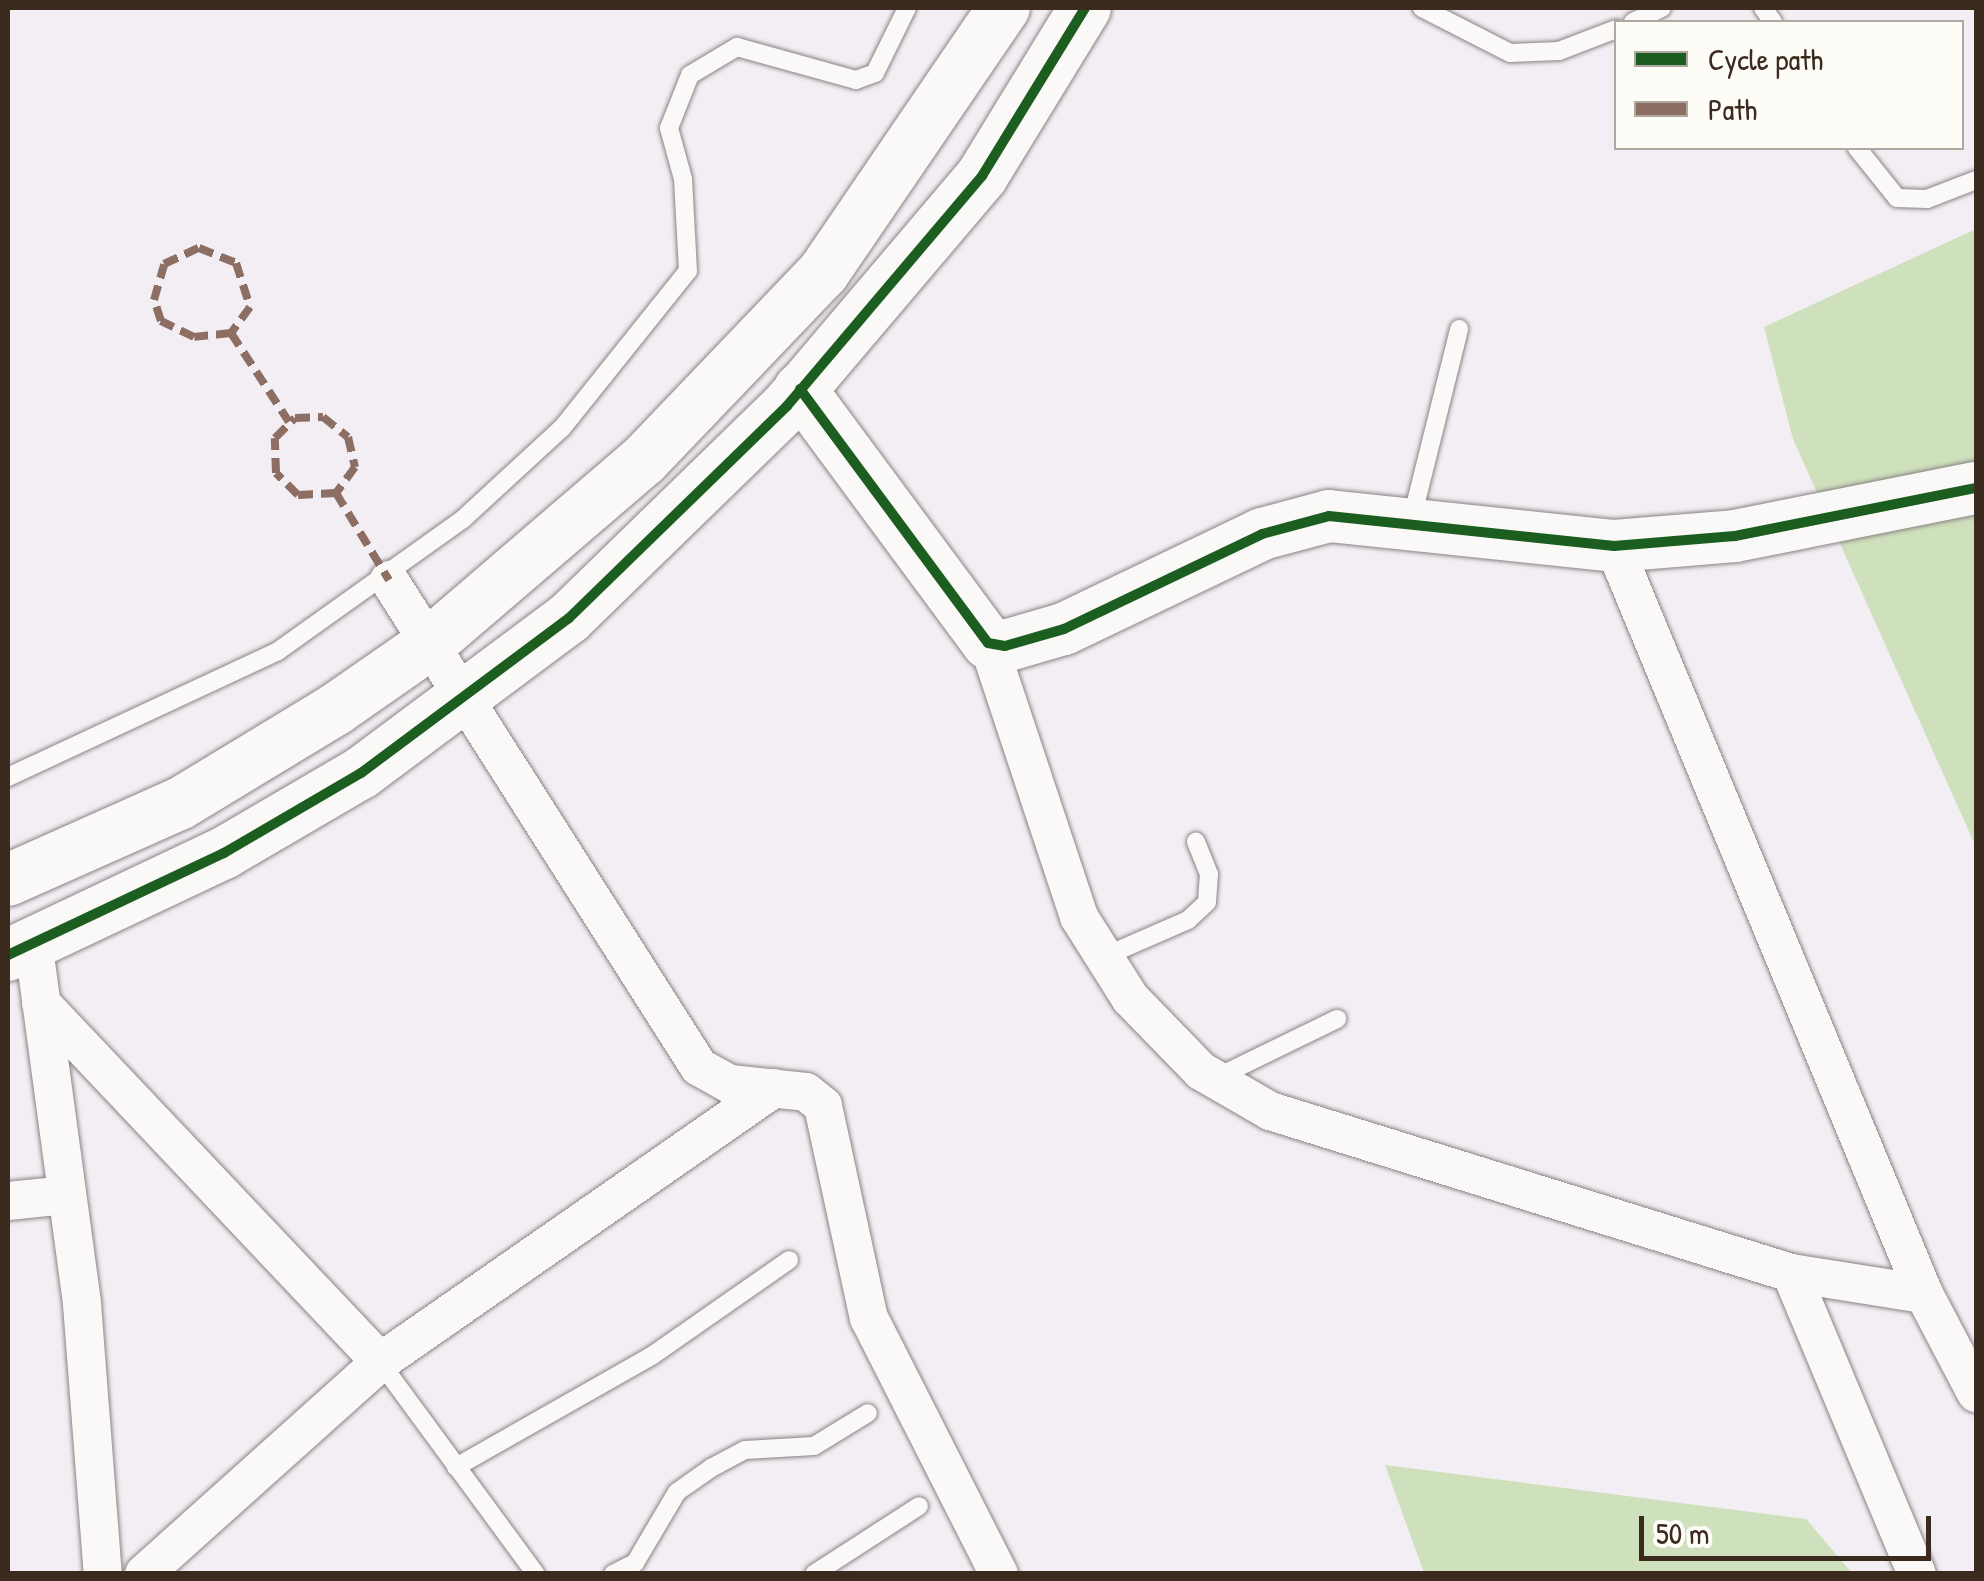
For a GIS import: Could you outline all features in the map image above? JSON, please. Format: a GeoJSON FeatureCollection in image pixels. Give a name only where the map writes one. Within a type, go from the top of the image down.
{"type":"FeatureCollection","features":[{"type":"Feature","properties":{"kind":"street"},"geometry":{"type":"LineString","coordinates":[[8,880],[181,803],[428,644],[644,460],[823,273],[1004,8]]}},
{"type":"Feature","properties":{"kind":"street"},"geometry":{"type":"LineString","coordinates":[[103,1574],[66,1196],[41,1004],[21,951],[224,853],[462,702],[569,618],[800,389],[871,307],[982,176],[1086,8]]}},
{"type":"Feature","properties":{"kind":"street"},"geometry":{"type":"LineString","coordinates":[[823,273],[871,307]]}},
{"type":"Feature","properties":{"kind":"street"},"geometry":{"type":"LineString","coordinates":[[800,389],[988,643],[1048,836],[1101,958],[1215,1079],[1334,1132],[1791,1273],[1924,1294]]}},
{"type":"Feature","properties":{"kind":"street"},"geometry":{"type":"LineString","coordinates":[[988,643],[1064,629],[1262,534],[1329,516],[1614,546],[1736,536],[1976,488]]}},
{"type":"Feature","properties":{"kind":"street"},"geometry":{"type":"LineString","coordinates":[[1614,546],[1924,1294],[1976,1393]]}},
{"type":"Feature","properties":{"kind":"street"},"geometry":{"type":"LineString","coordinates":[[389,580],[462,702],[699,1067],[730,1084],[774,1088],[824,1106],[869,1318],[1000,1574]]}},
{"type":"Feature","properties":{"kind":"street"},"geometry":{"type":"LineString","coordinates":[[41,1004],[380,1362]]}},
{"type":"Feature","properties":{"kind":"street"},"geometry":{"type":"LineString","coordinates":[[144,1574],[380,1362],[774,1088]]}},
{"type":"Feature","properties":{"kind":"street"},"geometry":{"type":"LineString","coordinates":[[8,1202],[66,1196]]}},
{"type":"Feature","properties":{"kind":"street"},"geometry":{"type":"LineString","coordinates":[[1791,1273],[1917,1574]]}},
{"type":"Feature","properties":{"kind":"lane"},"geometry":{"type":"LineString","coordinates":[[8,777],[278,651],[389,580],[562,428],[688,270],[684,179],[669,128],[690,76],[737,47],[856,80],[875,73],[908,8]]}},
{"type":"Feature","properties":{"kind":"lane"},"geometry":{"type":"LineString","coordinates":[[1422,8],[1510,53],[1559,52],[1614,30]]}},
{"type":"Feature","properties":{"kind":"lane"},"geometry":{"type":"LineString","coordinates":[[1636,20],[1662,8]]}},
{"type":"Feature","properties":{"kind":"lane"},"geometry":{"type":"LineString","coordinates":[[1859,150],[1897,198],[1928,199],[1976,180]]}},
{"type":"Feature","properties":{"kind":"lane"},"geometry":{"type":"LineString","coordinates":[[1411,524],[1458,329]]}},
{"type":"Feature","properties":{"kind":"lane"},"geometry":{"type":"LineString","coordinates":[[1101,958],[1188,920],[1206,902],[1209,874],[1196,842]]}},
{"type":"Feature","properties":{"kind":"lane"},"geometry":{"type":"LineString","coordinates":[[1215,1079],[1336,1018]]}},
{"type":"Feature","properties":{"kind":"lane"},"geometry":{"type":"LineString","coordinates":[[456,1466],[653,1355],[789,1260]]}},
{"type":"Feature","properties":{"kind":"lane"},"geometry":{"type":"LineString","coordinates":[[380,1362],[536,1574]]}},
{"type":"Feature","properties":{"kind":"lane"},"geometry":{"type":"LineString","coordinates":[[613,1574],[635,1563],[678,1492],[711,1468],[745,1450],[814,1446],[868,1414]]}},
{"type":"Feature","properties":{"kind":"lane"},"geometry":{"type":"LineString","coordinates":[[814,1574],[919,1506]]}},
{"type":"Feature","properties":{"kind":"green space"},"geometry":{"type":"Polygon","coordinates":[[[1976,229],[1976,847],[1793,439],[1764,327],[1976,229]]]}},
{"type":"Feature","properties":{"kind":"green space"},"geometry":{"type":"Polygon","coordinates":[[[1385,1465],[1806,1519],[1852,1573],[1424,1573],[1385,1465]]]}},
{"type":"Feature","properties":{"kind":"marked path"},"geometry":{"type":"LineString","coordinates":[[231,333],[194,337],[161,321],[154,300],[164,264],[199,248],[236,263],[250,307],[231,333],[289,422]]}},
{"type":"Feature","properties":{"kind":"marked path"},"geometry":{"type":"LineString","coordinates":[[336,493],[298,495],[276,473],[275,438],[295,418],[323,417],[348,437],[355,467],[336,493],[389,580]]}},
{"type":"Feature","properties":{"kind":"cycle path"},"geometry":{"type":"LineString","coordinates":[[8,955],[224,853],[361,773],[569,618],[787,406],[982,176],[1085,8]]}},
{"type":"Feature","properties":{"kind":"cycle path"},"geometry":{"type":"LineString","coordinates":[[800,389],[988,643],[1005,646],[1064,629],[1262,534],[1329,516],[1614,546],[1735,536],[1976,488]]}}]}
